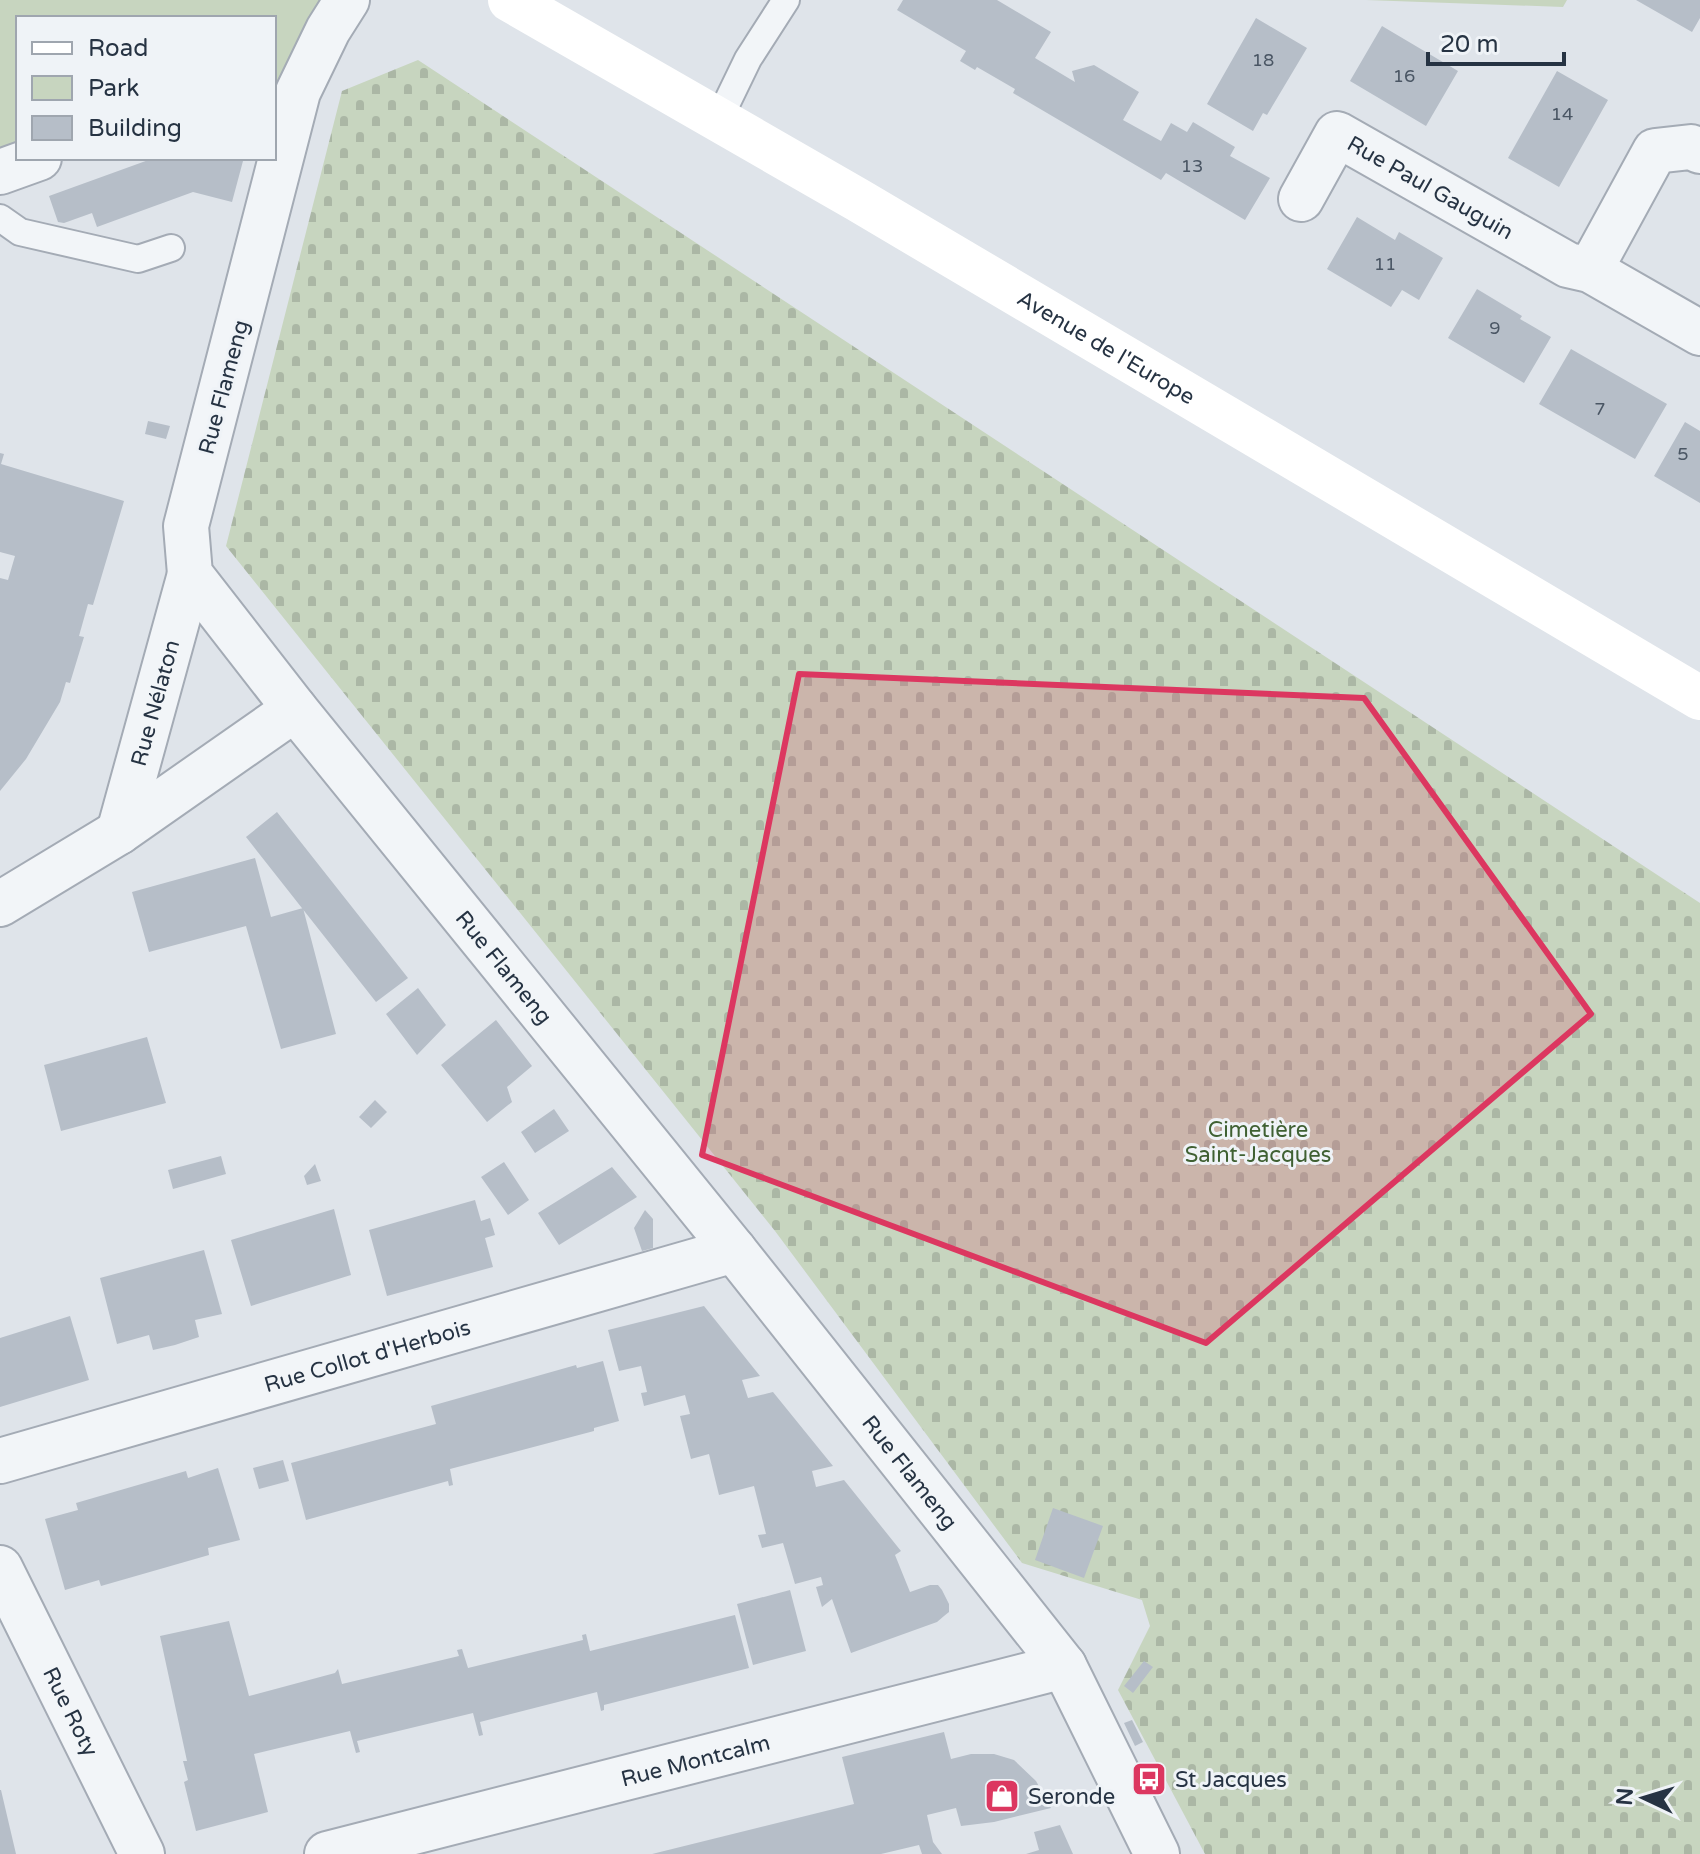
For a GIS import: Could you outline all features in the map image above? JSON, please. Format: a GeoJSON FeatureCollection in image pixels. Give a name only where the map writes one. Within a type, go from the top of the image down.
{"type":"FeatureCollection","features":[{"type":"Feature","properties":{"kind":"main road","name":"Avenue de l'Europe"},"geometry":{"type":"LineString","coordinates":[[510,0],[883,214],[1700,698]]}},
{"type":"Feature","properties":{"kind":"street","name":"Rue Flameng"},"geometry":{"type":"LineString","coordinates":[[276,134],[286,90],[347,0]]}},
{"type":"Feature","properties":{"kind":"street","name":"Rue Paul Gauguin"},"geometry":{"type":"LineString","coordinates":[[1301,199],[1337,134],[1568,265],[1590,270],[1694,318]]}},
{"type":"Feature","properties":{"kind":"street"},"geometry":{"type":"LineString","coordinates":[[1590,270],[1655,151],[1691,147],[1700,151]]}},
{"type":"Feature","properties":{"kind":"street"},"geometry":{"type":"LineString","coordinates":[[0,172],[33,160]]}},
{"type":"Feature","properties":{"kind":"street","name":"Rue Flameng"},"geometry":{"type":"LineString","coordinates":[[270,160],[186,526],[190,574],[1064,1666],[1157,1854]]}},
{"type":"Feature","properties":{"kind":"street","name":"Rue Nélaton"},"geometry":{"type":"LineString","coordinates":[[119,832],[190,574]]}},
{"type":"Feature","properties":{"kind":"street"},"geometry":{"type":"LineString","coordinates":[[0,904],[119,832],[295,709]]}},
{"type":"Feature","properties":{"kind":"street","name":"Rue Collot d'Herbois"},"geometry":{"type":"LineString","coordinates":[[0,1461],[734,1250]]}},
{"type":"Feature","properties":{"kind":"street","name":"Rue Roty"},"geometry":{"type":"LineString","coordinates":[[0,1568],[142,1854]]}},
{"type":"Feature","properties":{"kind":"street","name":"Rue Montcalm"},"geometry":{"type":"LineString","coordinates":[[327,1854],[1064,1666]]}},
{"type":"Feature","properties":{"kind":"lane"},"geometry":{"type":"LineString","coordinates":[[718,121],[748,59],[786,0]]}},
{"type":"Feature","properties":{"kind":"lane"},"geometry":{"type":"LineString","coordinates":[[0,218],[20,232],[138,259],[171,248]]}},
{"type":"Feature","properties":{"kind":"highlighted area"},"geometry":{"type":"Polygon","coordinates":[[[799,674],[1364,698],[1591,1014],[1206,1343],[702,1155],[799,674]]]}},
{"type":"Feature","properties":{"kind":"green space"},"geometry":{"type":"Polygon","coordinates":[[[0,0],[347,0],[298,92],[276,87],[276,16],[16,16],[16,160],[0,172],[0,0]]]}},
{"type":"Feature","properties":{"kind":"green space"},"geometry":{"type":"Polygon","coordinates":[[[1366,0],[1567,0],[1563,7],[1366,0]]]}},
{"type":"Feature","properties":{"kind":"green space","name":"Cimetière Saint-Jacques"},"geometry":{"type":"Polygon","coordinates":[[[418,60],[1700,903],[1700,1854],[1205,1854],[1118,1690],[1150,1626],[1142,1600],[1022,1563],[775,1231],[226,546],[342,91],[418,60]]]}},
{"type":"Feature","properties":{"kind":"building"},"geometry":{"type":"Polygon","coordinates":[[[903,0],[997,0],[1051,32],[1035,58],[1075,82],[1072,71],[1094,65],[1139,92],[1123,120],[1161,141],[1171,123],[1187,132],[1193,122],[1235,147],[1230,156],[1270,178],[1245,220],[1166,173],[1161,180],[1013,93],[1015,89],[960,61],[966,51],[897,10],[903,0]]]}},
{"type":"Feature","properties":{"kind":"building"},"geometry":{"type":"Polygon","coordinates":[[[1636,0],[1700,0],[1700,18],[1692,32],[1636,0]]]}},
{"type":"Feature","properties":{"kind":"building"},"geometry":{"type":"Polygon","coordinates":[[[1256,18],[1307,48],[1267,115],[1263,113],[1253,131],[1207,104],[1256,18]]]}},
{"type":"Feature","properties":{"kind":"building"},"geometry":{"type":"Polygon","coordinates":[[[1382,26],[1458,71],[1426,126],[1350,81],[1382,26]]]}},
{"type":"Feature","properties":{"kind":"building"},"geometry":{"type":"Polygon","coordinates":[[[1557,71],[1608,100],[1559,187],[1508,158],[1557,71]]]}},
{"type":"Feature","properties":{"kind":"building"},"geometry":{"type":"Polygon","coordinates":[[[148,160],[243,161],[232,202],[193,192],[97,227],[92,213],[64,223],[58,222],[49,196],[148,160]]]}},
{"type":"Feature","properties":{"kind":"building"},"geometry":{"type":"Polygon","coordinates":[[[1357,217],[1395,240],[1399,232],[1443,258],[1419,300],[1402,290],[1391,307],[1327,269],[1357,217]]]}},
{"type":"Feature","properties":{"kind":"building"},"geometry":{"type":"Polygon","coordinates":[[[1477,289],[1551,337],[1524,383],[1448,338],[1477,289]]]}},
{"type":"Feature","properties":{"kind":"building"},"geometry":{"type":"Polygon","coordinates":[[[1571,349],[1667,404],[1635,459],[1539,404],[1571,349]]]}},
{"type":"Feature","properties":{"kind":"building"},"geometry":{"type":"Polygon","coordinates":[[[148,421],[170,426],[166,439],[145,434],[148,421]]]}},
{"type":"Feature","properties":{"kind":"building"},"geometry":{"type":"Polygon","coordinates":[[[1685,422],[1700,431],[1700,503],[1654,476],[1685,422]]]}},
{"type":"Feature","properties":{"kind":"building"},"geometry":{"type":"Polygon","coordinates":[[[0,453],[4,454],[1,464],[124,501],[93,605],[88,604],[79,636],[84,637],[70,683],[66,682],[60,702],[26,759],[0,791],[0,578],[8,580],[15,556],[0,552],[0,453]]]}},
{"type":"Feature","properties":{"kind":"building"},"geometry":{"type":"Polygon","coordinates":[[[277,812],[408,978],[376,1002],[246,837],[277,812]]]}},
{"type":"Feature","properties":{"kind":"building"},"geometry":{"type":"Polygon","coordinates":[[[255,858],[271,917],[303,908],[336,1034],[281,1049],[246,926],[149,952],[132,892],[255,858]]]}},
{"type":"Feature","properties":{"kind":"building"},"geometry":{"type":"Polygon","coordinates":[[[418,988],[446,1025],[417,1055],[386,1014],[418,988]]]}},
{"type":"Feature","properties":{"kind":"building"},"geometry":{"type":"Polygon","coordinates":[[[496,1020],[532,1066],[507,1087],[512,1102],[487,1122],[441,1065],[496,1020]]]}},
{"type":"Feature","properties":{"kind":"building"},"geometry":{"type":"Polygon","coordinates":[[[147,1037],[166,1103],[61,1131],[44,1065],[147,1037]]]}},
{"type":"Feature","properties":{"kind":"building"},"geometry":{"type":"Polygon","coordinates":[[[375,1100],[387,1112],[371,1128],[359,1117],[375,1100]]]}},
{"type":"Feature","properties":{"kind":"building"},"geometry":{"type":"Polygon","coordinates":[[[554,1109],[569,1131],[535,1153],[521,1132],[554,1109]]]}},
{"type":"Feature","properties":{"kind":"building"},"geometry":{"type":"Polygon","coordinates":[[[221,1156],[226,1174],[173,1189],[168,1170],[221,1156]]]}},
{"type":"Feature","properties":{"kind":"building"},"geometry":{"type":"Polygon","coordinates":[[[504,1162],[529,1200],[508,1215],[481,1177],[504,1162]]]}},
{"type":"Feature","properties":{"kind":"building"},"geometry":{"type":"Polygon","coordinates":[[[315,1164],[321,1181],[307,1185],[304,1176],[315,1164]]]}},
{"type":"Feature","properties":{"kind":"building"},"geometry":{"type":"Polygon","coordinates":[[[612,1167],[637,1197],[559,1245],[538,1213],[612,1167]]]}},
{"type":"Feature","properties":{"kind":"building"},"geometry":{"type":"Polygon","coordinates":[[[475,1200],[481,1221],[490,1218],[495,1235],[485,1238],[493,1267],[387,1296],[369,1230],[475,1200]]]}},
{"type":"Feature","properties":{"kind":"building"},"geometry":{"type":"Polygon","coordinates":[[[334,1209],[351,1275],[251,1306],[231,1240],[334,1209]]]}},
{"type":"Feature","properties":{"kind":"building"},"geometry":{"type":"Polygon","coordinates":[[[645,1210],[653,1219],[653,1248],[642,1251],[634,1228],[645,1210]]]}},
{"type":"Feature","properties":{"kind":"building"},"geometry":{"type":"Polygon","coordinates":[[[204,1250],[222,1314],[195,1320],[199,1337],[175,1345],[153,1350],[149,1335],[117,1344],[100,1278],[204,1250]]]}},
{"type":"Feature","properties":{"kind":"building"},"geometry":{"type":"Polygon","coordinates":[[[704,1306],[760,1376],[742,1380],[748,1398],[773,1392],[833,1466],[812,1471],[816,1487],[844,1480],[901,1551],[895,1555],[910,1592],[930,1585],[938,1585],[942,1590],[949,1604],[949,1612],[937,1622],[851,1653],[832,1599],[822,1607],[816,1587],[823,1585],[821,1577],[795,1584],[783,1543],[762,1548],[758,1535],[766,1534],[754,1486],[719,1495],[709,1454],[691,1459],[680,1416],[690,1414],[685,1395],[644,1406],[641,1393],[647,1392],[641,1366],[619,1371],[608,1330],[704,1306]]]}},
{"type":"Feature","properties":{"kind":"building"},"geometry":{"type":"Polygon","coordinates":[[[70,1316],[89,1380],[0,1407],[0,1338],[70,1316]]]}},
{"type":"Feature","properties":{"kind":"building"},"geometry":{"type":"Polygon","coordinates":[[[603,1361],[619,1421],[594,1428],[594,1431],[450,1469],[453,1485],[449,1486],[448,1481],[306,1520],[291,1463],[436,1424],[431,1406],[576,1365],[577,1368],[603,1361]]]}},
{"type":"Feature","properties":{"kind":"building"},"geometry":{"type":"Polygon","coordinates":[[[283,1460],[289,1481],[259,1489],[253,1468],[283,1460]]]}},
{"type":"Feature","properties":{"kind":"building"},"geometry":{"type":"Polygon","coordinates":[[[218,1468],[240,1540],[208,1548],[209,1555],[101,1586],[99,1580],[65,1590],[45,1519],[78,1510],[76,1503],[186,1471],[188,1478],[218,1468]]]}},
{"type":"Feature","properties":{"kind":"building"},"geometry":{"type":"Polygon","coordinates":[[[1053,1508],[1103,1526],[1084,1578],[1035,1560],[1053,1508]]]}},
{"type":"Feature","properties":{"kind":"building"},"geometry":{"type":"Polygon","coordinates":[[[790,1590],[806,1651],[753,1665],[737,1604],[790,1590]]]}},
{"type":"Feature","properties":{"kind":"building"},"geometry":{"type":"Polygon","coordinates":[[[735,1615],[749,1668],[604,1705],[601,1711],[597,1692],[480,1722],[483,1735],[479,1736],[473,1713],[357,1741],[360,1752],[356,1753],[350,1731],[254,1754],[268,1812],[196,1831],[184,1782],[188,1780],[183,1761],[187,1761],[160,1636],[229,1621],[249,1696],[335,1673],[338,1669],[342,1684],[459,1656],[457,1650],[462,1649],[468,1668],[583,1640],[582,1635],[586,1634],[590,1651],[735,1615]]]}},
{"type":"Feature","properties":{"kind":"building"},"geometry":{"type":"Polygon","coordinates":[[[1144,1661],[1153,1667],[1133,1693],[1124,1686],[1144,1661]]]}},
{"type":"Feature","properties":{"kind":"building"},"geometry":{"type":"Polygon","coordinates":[[[1132,1720],[1143,1742],[1135,1746],[1124,1723],[1132,1720]]]}},
{"type":"Feature","properties":{"kind":"building"},"geometry":{"type":"Polygon","coordinates":[[[944,1732],[951,1759],[971,1754],[994,1754],[1014,1760],[1036,1781],[1051,1808],[994,1822],[961,1826],[956,1808],[927,1815],[933,1842],[942,1854],[922,1854],[919,1845],[881,1854],[652,1854],[854,1804],[842,1757],[944,1732]]]}},
{"type":"Feature","properties":{"kind":"building"},"geometry":{"type":"Polygon","coordinates":[[[1,1790],[16,1854],[0,1854],[1,1790]]]}},
{"type":"Feature","properties":{"kind":"building"},"geometry":{"type":"Polygon","coordinates":[[[1060,1825],[1073,1854],[1026,1854],[1039,1850],[1034,1832],[1060,1825]]]}},
{"type":"Feature","properties":{"kind":"place","name":"St Jacques"},"geometry":{"type":"Point","coordinates":[1149,1779]}},
{"type":"Feature","properties":{"kind":"place","name":"Seronde"},"geometry":{"type":"Point","coordinates":[1002,1796]}}]}
